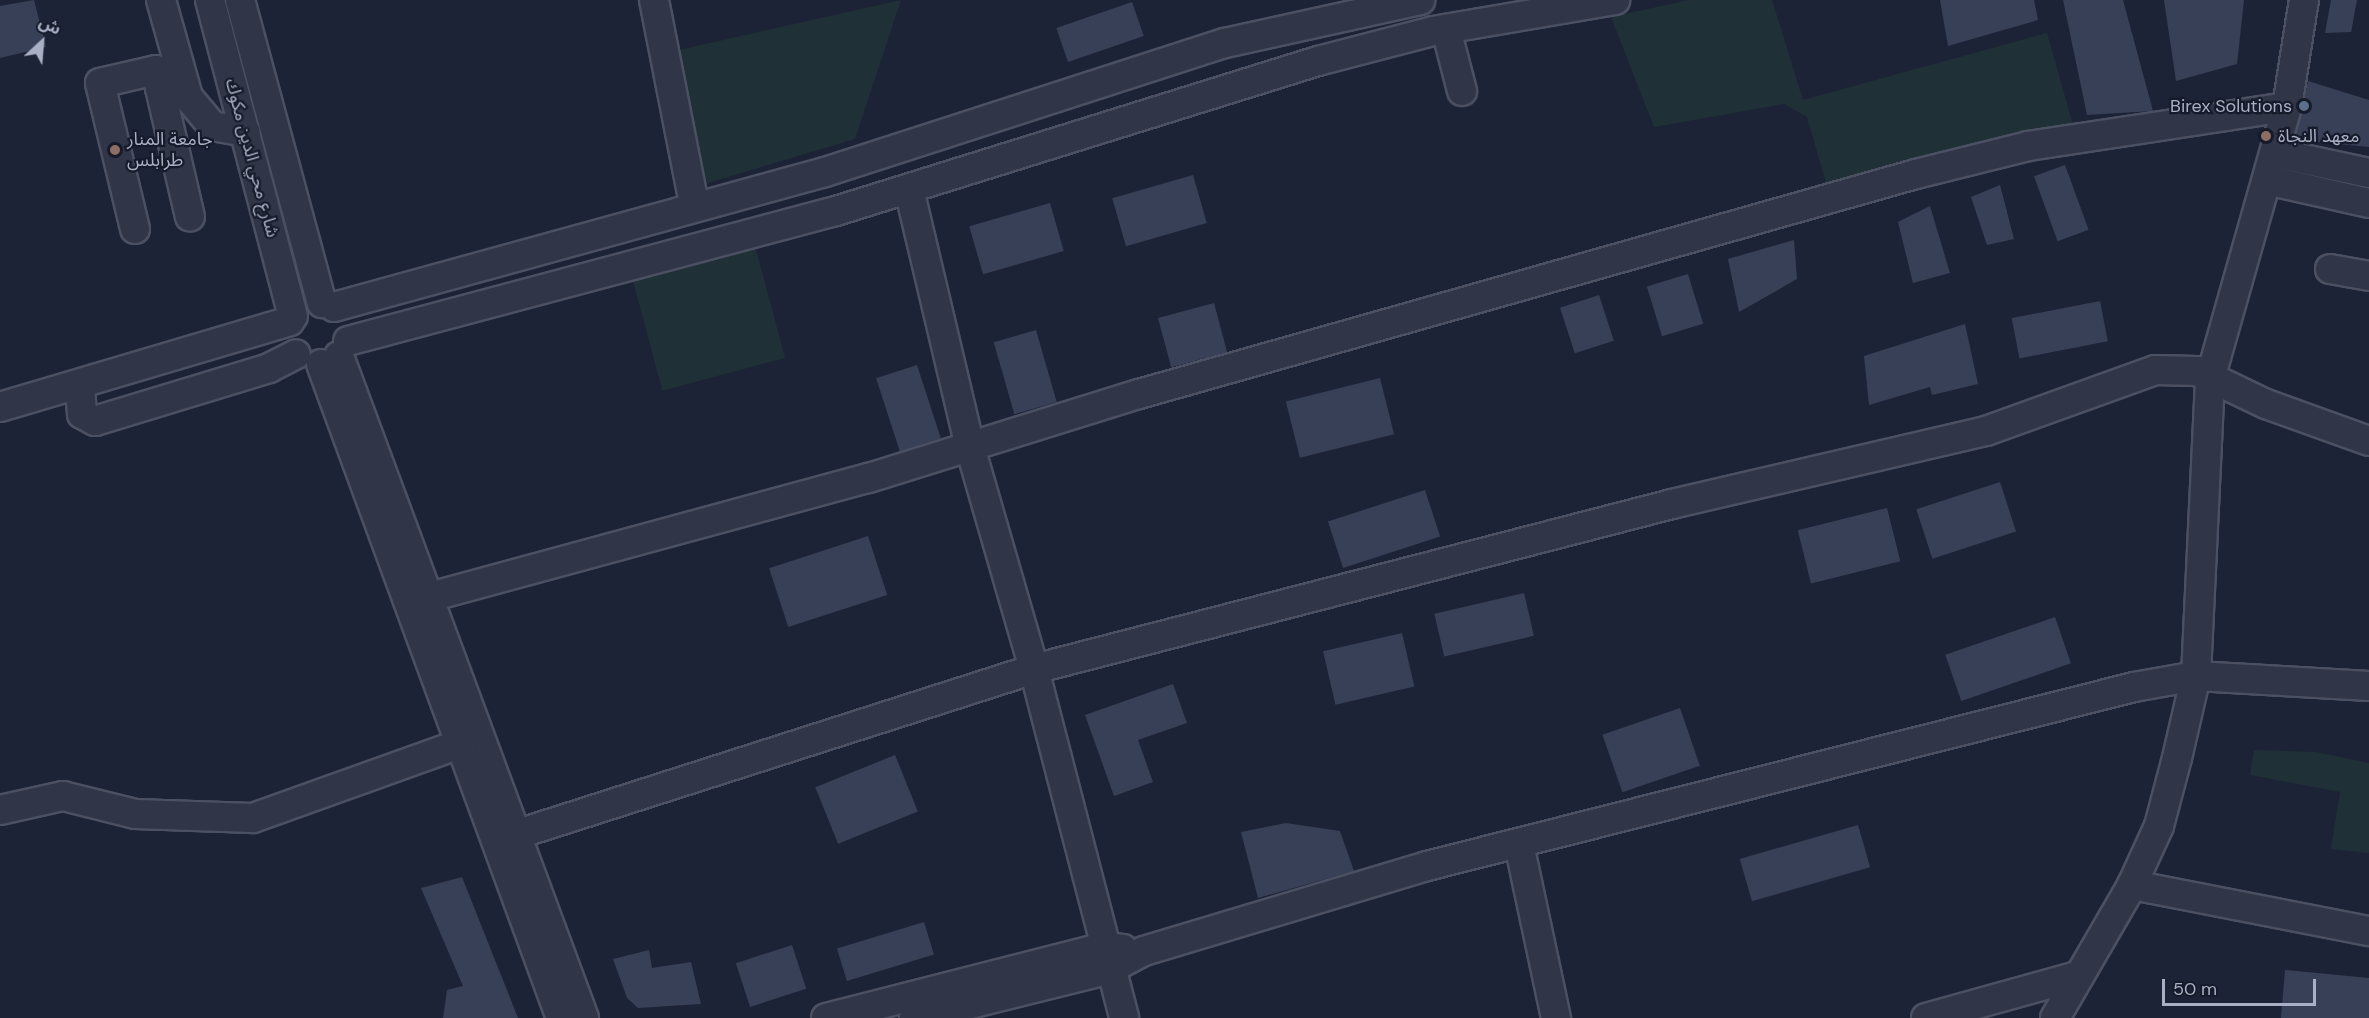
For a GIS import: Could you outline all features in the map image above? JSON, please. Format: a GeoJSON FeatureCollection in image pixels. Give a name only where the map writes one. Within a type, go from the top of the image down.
{"type":"FeatureCollection","features":[{"type":"Feature","properties":{"kind":"street"},"geometry":{"type":"LineString","coordinates":[[160,0],[190,217]]}},
{"type":"Feature","properties":{"kind":"street","name":"شارع محي الدين مكوك"},"geometry":{"type":"LineString","coordinates":[[210,0],[292,319],[288,333],[326,354],[347,321],[328,305],[240,0]]}},
{"type":"Feature","properties":{"kind":"street"},"geometry":{"type":"LineString","coordinates":[[654,0],[694,204]]}},
{"type":"Feature","properties":{"kind":"street"},"geometry":{"type":"LineString","coordinates":[[80,386],[82,414],[95,421],[269,368],[836,211],[1233,84],[1446,29],[1553,6],[1615,0]]}},
{"type":"Feature","properties":{"kind":"street"},"geometry":{"type":"LineString","coordinates":[[2055,1018],[2077,975],[2133,885],[2159,826],[2196,676],[2210,379],[2287,107],[2304,0]]}},
{"type":"Feature","properties":{"kind":"street"},"geometry":{"type":"LineString","coordinates":[[0,407],[80,386],[292,319],[305,306],[328,305],[694,204],[825,172],[1226,43],[1407,1]]}},
{"type":"Feature","properties":{"kind":"street"},"geometry":{"type":"LineString","coordinates":[[1446,29],[1462,92]]}},
{"type":"Feature","properties":{"kind":"street"},"geometry":{"type":"LineString","coordinates":[[135,230],[100,83],[156,70],[212,126],[245,132]]}},
{"type":"Feature","properties":{"kind":"street"},"geometry":{"type":"LineString","coordinates":[[426,598],[970,447],[1916,174],[2071,138],[2287,107]]}},
{"type":"Feature","properties":{"kind":"street"},"geometry":{"type":"LineString","coordinates":[[2275,153],[2369,173]]}},
{"type":"Feature","properties":{"kind":"street"},"geometry":{"type":"LineString","coordinates":[[825,172],[836,211]]}},
{"type":"Feature","properties":{"kind":"street"},"geometry":{"type":"LineString","coordinates":[[2268,180],[2369,203]]}},
{"type":"Feature","properties":{"kind":"street"},"geometry":{"type":"LineString","coordinates":[[909,189],[970,447],[1034,669],[1124,1018]]}},
{"type":"Feature","properties":{"kind":"street"},"geometry":{"type":"LineString","coordinates":[[2330,269],[2369,276]]}},
{"type":"Feature","properties":{"kind":"street"},"geometry":{"type":"LineString","coordinates":[[326,354],[426,598],[460,725],[518,834],[584,1018]]}},
{"type":"Feature","properties":{"kind":"street"},"geometry":{"type":"LineString","coordinates":[[326,354],[460,725],[561,1018]]}},
{"type":"Feature","properties":{"kind":"street"},"geometry":{"type":"LineString","coordinates":[[518,834],[1034,669],[1660,507],[1986,431],[2136,374],[2175,368],[2210,379],[2369,441]]}},
{"type":"Feature","properties":{"kind":"street"},"geometry":{"type":"LineString","coordinates":[[826,1018],[1144,951],[1427,866],[1519,844],[1692,795],[2196,676],[2369,686]]}},
{"type":"Feature","properties":{"kind":"street"},"geometry":{"type":"LineString","coordinates":[[0,810],[63,796],[135,814],[253,818],[460,725]]}},
{"type":"Feature","properties":{"kind":"street"},"geometry":{"type":"LineString","coordinates":[[1519,844],[1556,1018]]}},
{"type":"Feature","properties":{"kind":"street"},"geometry":{"type":"LineString","coordinates":[[2133,885],[2369,931]]}},
{"type":"Feature","properties":{"kind":"street"},"geometry":{"type":"LineString","coordinates":[[914,1018],[1107,958]]}},
{"type":"Feature","properties":{"kind":"street"},"geometry":{"type":"LineString","coordinates":[[1926,1018],[2077,975]]}},
{"type":"Feature","properties":{"kind":"shaded area"},"geometry":{"type":"Polygon","coordinates":[[[901,0],[855,139],[701,185],[679,50],[901,0]]]}},
{"type":"Feature","properties":{"kind":"shaded area"},"geometry":{"type":"Polygon","coordinates":[[[1689,0],[1772,0],[1803,100],[2047,33],[2075,132],[1831,200],[1807,117],[1784,104],[1654,127],[1611,17],[1689,0]]]}},
{"type":"Feature","properties":{"kind":"shaded area"},"geometry":{"type":"Polygon","coordinates":[[[754,242],[785,358],[662,391],[631,275],[754,242]]]}},
{"type":"Feature","properties":{"kind":"shaded area"},"geometry":{"type":"Polygon","coordinates":[[[2254,750],[2316,752],[2369,763],[2369,853],[2331,849],[2340,792],[2250,775],[2254,750]]]}},
{"type":"Feature","properties":{"kind":"building"},"geometry":{"type":"Polygon","coordinates":[[[34,0],[46,47],[0,58],[0,6],[34,0]]]}},
{"type":"Feature","properties":{"kind":"building"},"geometry":{"type":"Polygon","coordinates":[[[1940,0],[2034,0],[2038,20],[1948,46],[1940,0]]]}},
{"type":"Feature","properties":{"kind":"building"},"geometry":{"type":"Polygon","coordinates":[[[2063,0],[2123,0],[2153,111],[2087,115],[2063,0]]]}},
{"type":"Feature","properties":{"kind":"building"},"geometry":{"type":"Polygon","coordinates":[[[2164,0],[2244,0],[2237,64],[2176,81],[2164,0]]]}},
{"type":"Feature","properties":{"kind":"building"},"geometry":{"type":"Polygon","coordinates":[[[2331,0],[2357,0],[2351,32],[2325,33],[2331,0]]]}},
{"type":"Feature","properties":{"kind":"building"},"geometry":{"type":"Polygon","coordinates":[[[1132,2],[1144,36],[1068,62],[1056,28],[1132,2]]]}},
{"type":"Feature","properties":{"kind":"building"},"geometry":{"type":"Polygon","coordinates":[[[2308,81],[2369,100],[2369,147],[2295,140],[2308,81]]]}},
{"type":"Feature","properties":{"kind":"building"},"geometry":{"type":"Polygon","coordinates":[[[2065,165],[2089,230],[2058,241],[2034,176],[2065,165]]]}},
{"type":"Feature","properties":{"kind":"building"},"geometry":{"type":"Polygon","coordinates":[[[1193,175],[1207,223],[1126,246],[1112,198],[1193,175]]]}},
{"type":"Feature","properties":{"kind":"building"},"geometry":{"type":"Polygon","coordinates":[[[2000,185],[2014,239],[1987,245],[1971,197],[2000,185]]]}},
{"type":"Feature","properties":{"kind":"building"},"geometry":{"type":"Polygon","coordinates":[[[1050,203],[1064,251],[983,274],[969,226],[1050,203]]]}},
{"type":"Feature","properties":{"kind":"building"},"geometry":{"type":"Polygon","coordinates":[[[1930,206],[1950,273],[1913,283],[1898,222],[1930,206]]]}},
{"type":"Feature","properties":{"kind":"building"},"geometry":{"type":"Polygon","coordinates":[[[1794,240],[1797,279],[1739,312],[1728,259],[1794,240]]]}},
{"type":"Feature","properties":{"kind":"building"},"geometry":{"type":"Polygon","coordinates":[[[1688,274],[1703,324],[1662,336],[1647,287],[1688,274]]]}},
{"type":"Feature","properties":{"kind":"building"},"geometry":{"type":"Polygon","coordinates":[[[1599,295],[1614,341],[1575,353],[1560,308],[1599,295]]]}},
{"type":"Feature","properties":{"kind":"building"},"geometry":{"type":"Polygon","coordinates":[[[2100,301],[2108,341],[2019,358],[2012,318],[2100,301]]]}},
{"type":"Feature","properties":{"kind":"building"},"geometry":{"type":"Polygon","coordinates":[[[1214,303],[1227,352],[1171,367],[1158,318],[1214,303]]]}},
{"type":"Feature","properties":{"kind":"building"},"geometry":{"type":"Polygon","coordinates":[[[1965,324],[1978,384],[1932,395],[1930,387],[1869,405],[1864,356],[1965,324]]]}},
{"type":"Feature","properties":{"kind":"building"},"geometry":{"type":"Polygon","coordinates":[[[1036,330],[1057,402],[1014,414],[994,342],[1036,330]]]}},
{"type":"Feature","properties":{"kind":"building"},"geometry":{"type":"Polygon","coordinates":[[[917,365],[941,438],[900,452],[876,378],[917,365]]]}},
{"type":"Feature","properties":{"kind":"building"},"geometry":{"type":"Polygon","coordinates":[[[1380,378],[1394,434],[1300,458],[1286,401],[1380,378]]]}},
{"type":"Feature","properties":{"kind":"building"},"geometry":{"type":"Polygon","coordinates":[[[2000,482],[2016,531],[1932,559],[1916,509],[2000,482]]]}},
{"type":"Feature","properties":{"kind":"building"},"geometry":{"type":"Polygon","coordinates":[[[1425,490],[1440,537],[1343,568],[1328,522],[1425,490]]]}},
{"type":"Feature","properties":{"kind":"building"},"geometry":{"type":"Polygon","coordinates":[[[1887,508],[1900,561],[1811,584],[1798,530],[1887,508]]]}},
{"type":"Feature","properties":{"kind":"building"},"geometry":{"type":"Polygon","coordinates":[[[868,536],[887,595],[788,627],[769,568],[868,536]]]}},
{"type":"Feature","properties":{"kind":"building"},"geometry":{"type":"Polygon","coordinates":[[[1524,593],[1534,636],[1444,657],[1434,614],[1524,593]]]}},
{"type":"Feature","properties":{"kind":"building"},"geometry":{"type":"Polygon","coordinates":[[[2055,617],[2071,663],[1961,701],[1945,655],[2055,617]]]}},
{"type":"Feature","properties":{"kind":"building"},"geometry":{"type":"Polygon","coordinates":[[[1402,633],[1414,687],[1335,705],[1323,651],[1402,633]]]}},
{"type":"Feature","properties":{"kind":"building"},"geometry":{"type":"Polygon","coordinates":[[[1173,684],[1187,723],[1138,740],[1153,782],[1114,796],[1085,715],[1173,684]]]}},
{"type":"Feature","properties":{"kind":"building"},"geometry":{"type":"Polygon","coordinates":[[[1680,708],[1700,766],[1622,792],[1602,735],[1680,708]]]}},
{"type":"Feature","properties":{"kind":"building"},"geometry":{"type":"Polygon","coordinates":[[[895,755],[918,812],[838,844],[815,787],[895,755]]]}},
{"type":"Feature","properties":{"kind":"building"},"geometry":{"type":"Polygon","coordinates":[[[1286,823],[1340,831],[1354,871],[1258,898],[1241,832],[1286,823]]]}},
{"type":"Feature","properties":{"kind":"building"},"geometry":{"type":"Polygon","coordinates":[[[1858,825],[1870,867],[1752,901],[1740,859],[1858,825]]]}},
{"type":"Feature","properties":{"kind":"building"},"geometry":{"type":"Polygon","coordinates":[[[462,877],[518,1018],[443,1018],[447,990],[463,986],[421,888],[462,877]]]}},
{"type":"Feature","properties":{"kind":"building"},"geometry":{"type":"Polygon","coordinates":[[[924,922],[934,955],[847,981],[837,949],[924,922]]]}},
{"type":"Feature","properties":{"kind":"building"},"geometry":{"type":"Polygon","coordinates":[[[792,945],[806,989],[750,1007],[736,963],[792,945]]]}},
{"type":"Feature","properties":{"kind":"building"},"geometry":{"type":"Polygon","coordinates":[[[649,950],[652,968],[691,962],[701,1004],[638,1008],[627,998],[613,959],[649,950]]]}},
{"type":"Feature","properties":{"kind":"building"},"geometry":{"type":"Polygon","coordinates":[[[2285,970],[2369,978],[2369,1018],[2281,1018],[2285,970]]]}},
{"type":"Feature","properties":{"kind":"place","name":"Birex Solutions"},"geometry":{"type":"Point","coordinates":[2304,106]}},
{"type":"Feature","properties":{"kind":"place","name":"معهد النجاة"},"geometry":{"type":"Point","coordinates":[2266,136]}},
{"type":"Feature","properties":{"kind":"place","name":"جامعة المنار طرابلس"},"geometry":{"type":"Point","coordinates":[115,150]}}]}
